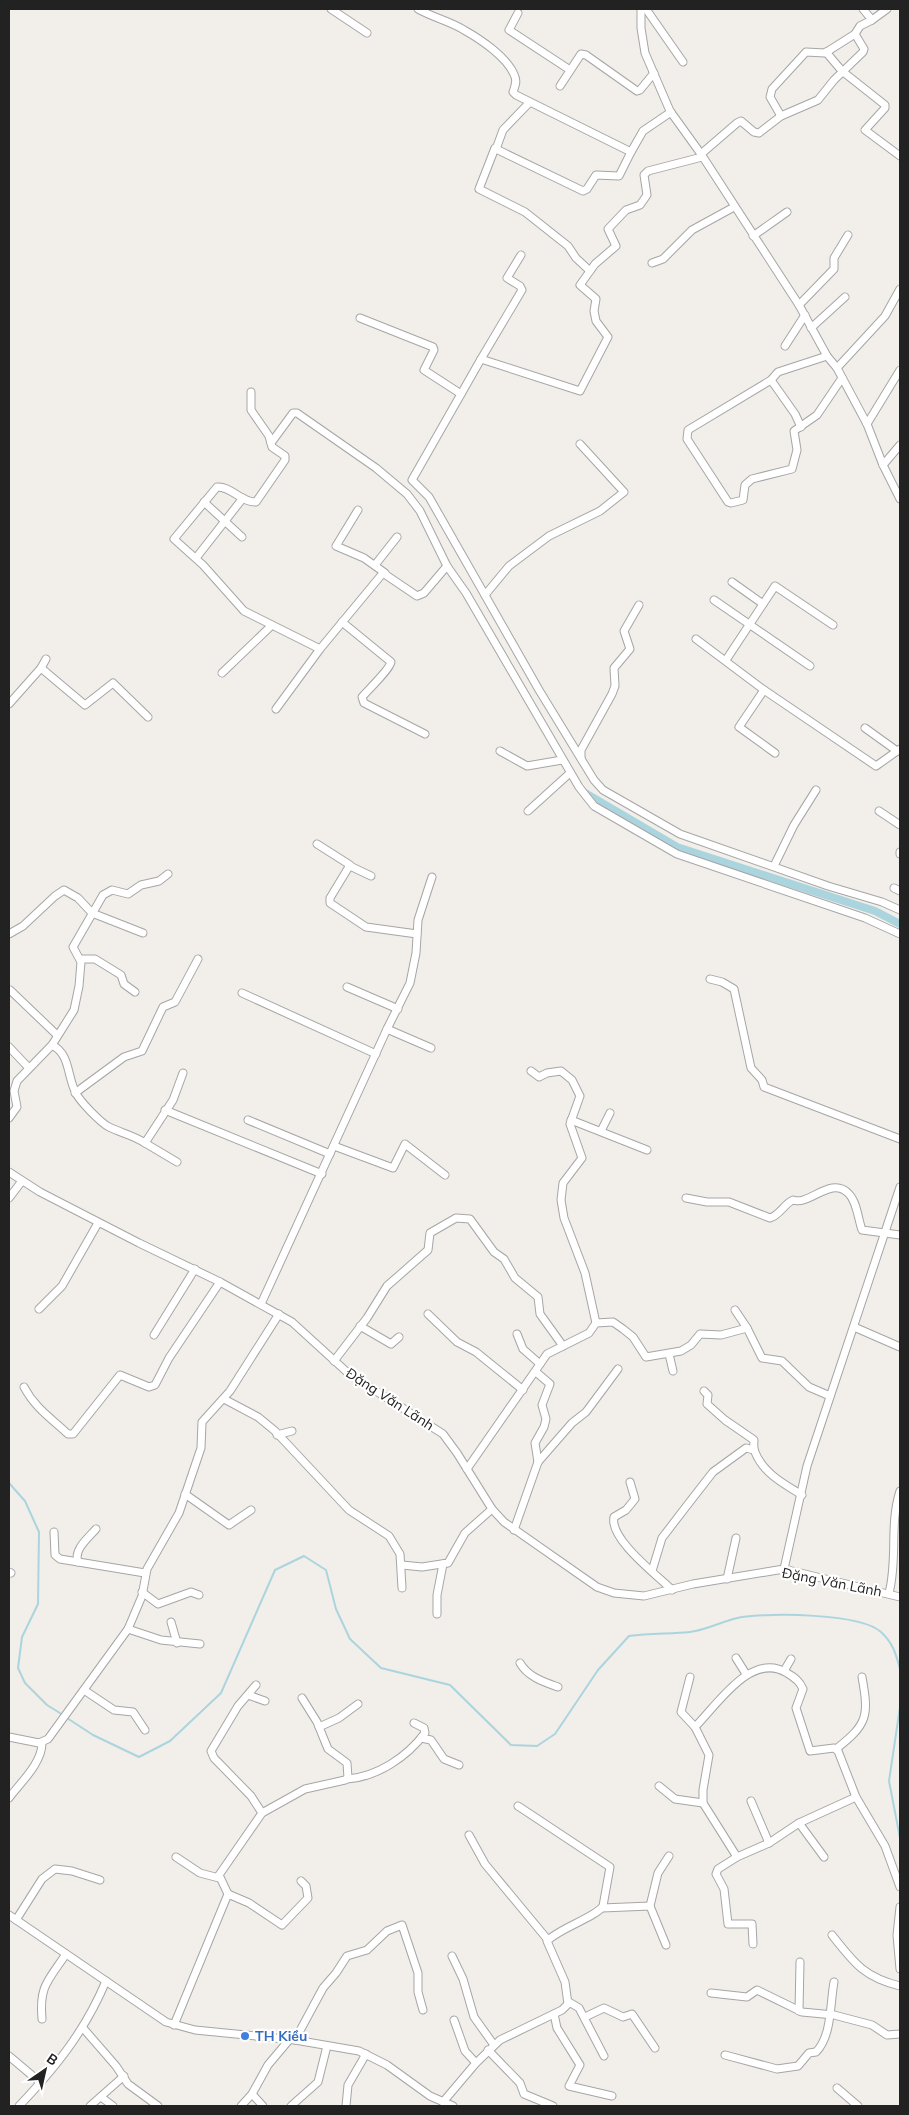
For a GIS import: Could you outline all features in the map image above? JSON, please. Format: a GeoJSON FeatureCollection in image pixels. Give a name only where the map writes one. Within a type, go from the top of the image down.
{"type":"FeatureCollection","features":[{"type":"Feature","properties":{"kind":"street"},"geometry":{"type":"LineString","coordinates":[[331,9],[367,33]]}},
{"type":"Feature","properties":{"kind":"street"},"geometry":{"type":"LineString","coordinates":[[418,9],[465,30],[502,58],[515,75],[514,93],[529,103],[631,152]]}},
{"type":"Feature","properties":{"kind":"street"},"geometry":{"type":"LineString","coordinates":[[641,9],[641,28],[645,53],[671,112],[799,305],[827,356],[837,368],[867,424],[883,465],[900,499]]}},
{"type":"Feature","properties":{"kind":"street"},"geometry":{"type":"LineString","coordinates":[[646,9],[683,62]]}},
{"type":"Feature","properties":{"kind":"street"},"geometry":{"type":"LineString","coordinates":[[863,9],[872,20]]}},
{"type":"Feature","properties":{"kind":"street"},"geometry":{"type":"LineString","coordinates":[[782,116],[770,97],[772,89],[806,52],[826,52],[855,34],[860,26],[887,9]]}},
{"type":"Feature","properties":{"kind":"street"},"geometry":{"type":"LineString","coordinates":[[518,12],[509,30],[570,70]]}},
{"type":"Feature","properties":{"kind":"street"},"geometry":{"type":"LineString","coordinates":[[481,358],[580,391],[608,337],[596,321],[594,310],[596,299],[580,285],[590,271],[616,246],[608,233],[610,226],[626,210],[640,206],[647,194],[644,175],[648,171],[701,156],[737,123],[742,121],[754,132],[759,133],[782,116],[818,100],[842,71],[864,51],[855,34]]}},
{"type":"Feature","properties":{"kind":"street"},"geometry":{"type":"LineString","coordinates":[[826,52],[842,71],[885,105],[885,108],[865,130],[900,156]]}},
{"type":"Feature","properties":{"kind":"street"},"geometry":{"type":"LineString","coordinates":[[560,86],[579,56],[583,54],[639,91],[654,73]]}},
{"type":"Feature","properties":{"kind":"street"},"geometry":{"type":"LineString","coordinates":[[529,103],[503,130],[479,189],[525,212],[568,246],[576,258],[590,271]]}},
{"type":"Feature","properties":{"kind":"street"},"geometry":{"type":"LineString","coordinates":[[495,148],[583,191],[587,189],[596,175],[619,176],[643,131],[671,112]]}},
{"type":"Feature","properties":{"kind":"street"},"geometry":{"type":"LineString","coordinates":[[652,263],[663,259],[692,230],[734,207]]}},
{"type":"Feature","properties":{"kind":"street"},"geometry":{"type":"LineString","coordinates":[[753,236],[787,212]]}},
{"type":"Feature","properties":{"kind":"street"},"geometry":{"type":"LineString","coordinates":[[799,305],[834,269],[834,258],[848,235]]}},
{"type":"Feature","properties":{"kind":"street"},"geometry":{"type":"LineString","coordinates":[[521,255],[507,278],[520,286],[522,290],[460,394],[412,480],[429,497],[539,690],[597,785],[610,795],[680,834],[882,902],[900,910]]}},
{"type":"Feature","properties":{"kind":"street"},"geometry":{"type":"LineString","coordinates":[[837,368],[885,316],[900,289]]}},
{"type":"Feature","properties":{"kind":"street"},"geometry":{"type":"LineString","coordinates":[[811,328],[845,297]]}},
{"type":"Feature","properties":{"kind":"street"},"geometry":{"type":"LineString","coordinates":[[784,346],[804,315]]}},
{"type":"Feature","properties":{"kind":"street"},"geometry":{"type":"LineString","coordinates":[[360,318],[433,347],[434,350],[424,370],[460,394]]}},
{"type":"Feature","properties":{"kind":"street"},"geometry":{"type":"LineString","coordinates":[[827,356],[778,372],[771,380],[688,432],[687,439],[728,502],[743,500],[745,485],[749,481],[792,469],[797,450],[794,434],[817,415],[842,378]]}},
{"type":"Feature","properties":{"kind":"street"},"geometry":{"type":"LineString","coordinates":[[867,424],[900,370]]}},
{"type":"Feature","properties":{"kind":"street"},"geometry":{"type":"LineString","coordinates":[[771,380],[795,414],[801,427]]}},
{"type":"Feature","properties":{"kind":"street"},"geometry":{"type":"LineString","coordinates":[[251,392],[251,410],[266,432],[272,447],[285,456],[285,460],[260,500],[254,503],[220,486],[217,487],[174,539],[196,558],[244,611],[320,649]]}},
{"type":"Feature","properties":{"kind":"street"},"geometry":{"type":"LineString","coordinates":[[271,443],[296,412],[356,453],[414,501],[447,566],[466,593],[562,760],[584,795],[594,806],[677,854],[866,918],[900,934]]}},
{"type":"Feature","properties":{"kind":"street"},"geometry":{"type":"LineString","coordinates":[[485,595],[509,566],[549,536],[600,510],[624,492],[580,444]]}},
{"type":"Feature","properties":{"kind":"street"},"geometry":{"type":"LineString","coordinates":[[883,465],[900,445]]}},
{"type":"Feature","properties":{"kind":"street"},"geometry":{"type":"LineString","coordinates":[[196,558],[244,498]]}},
{"type":"Feature","properties":{"kind":"street"},"geometry":{"type":"LineString","coordinates":[[204,502],[242,537]]}},
{"type":"Feature","properties":{"kind":"street"},"geometry":{"type":"LineString","coordinates":[[358,510],[336,546],[376,565],[384,573],[417,596],[424,593],[447,566]]}},
{"type":"Feature","properties":{"kind":"street"},"geometry":{"type":"LineString","coordinates":[[376,565],[397,537]]}},
{"type":"Feature","properties":{"kind":"street"},"geometry":{"type":"LineString","coordinates":[[276,709],[320,649],[384,573]]}},
{"type":"Feature","properties":{"kind":"street"},"geometry":{"type":"LineString","coordinates":[[732,582],[763,604]]}},
{"type":"Feature","properties":{"kind":"street"},"geometry":{"type":"LineString","coordinates":[[726,660],[775,586],[833,625]]}},
{"type":"Feature","properties":{"kind":"street"},"geometry":{"type":"LineString","coordinates":[[714,600],[810,666]]}},
{"type":"Feature","properties":{"kind":"street"},"geometry":{"type":"LineString","coordinates":[[581,759],[581,750],[615,686],[614,668],[630,649],[624,631],[639,605]]}},
{"type":"Feature","properties":{"kind":"street"},"geometry":{"type":"LineString","coordinates":[[342,622],[391,662],[388,670],[376,679],[362,697],[364,703],[425,734]]}},
{"type":"Feature","properties":{"kind":"street"},"geometry":{"type":"LineString","coordinates":[[222,673],[271,626]]}},
{"type":"Feature","properties":{"kind":"street"},"geometry":{"type":"LineString","coordinates":[[696,639],[764,690],[876,766],[899,750],[865,728]]}},
{"type":"Feature","properties":{"kind":"street"},"geometry":{"type":"LineString","coordinates":[[9,704],[41,668],[46,659]]}},
{"type":"Feature","properties":{"kind":"street"},"geometry":{"type":"LineString","coordinates":[[41,668],[85,705],[113,683],[148,717]]}},
{"type":"Feature","properties":{"kind":"street"},"geometry":{"type":"LineString","coordinates":[[764,690],[739,728],[775,753]]}},
{"type":"Feature","properties":{"kind":"street"},"geometry":{"type":"LineString","coordinates":[[500,751],[527,766],[562,760]]}},
{"type":"Feature","properties":{"kind":"street"},"geometry":{"type":"LineString","coordinates":[[528,811],[570,773]]}},
{"type":"Feature","properties":{"kind":"street"},"geometry":{"type":"LineString","coordinates":[[774,866],[794,825],[816,790]]}},
{"type":"Feature","properties":{"kind":"street"},"geometry":{"type":"LineString","coordinates":[[879,811],[900,825]]}},
{"type":"Feature","properties":{"kind":"street"},"geometry":{"type":"LineString","coordinates":[[317,844],[347,862],[350,866],[371,876]]}},
{"type":"Feature","properties":{"kind":"street"},"geometry":{"type":"LineString","coordinates":[[350,866],[330,898],[330,903],[366,927],[417,934]]}},
{"type":"Feature","properties":{"kind":"street"},"geometry":{"type":"LineString","coordinates":[[9,1118],[17,1107],[14,1091],[15,1085],[28,1067],[52,1045],[74,1010],[81,975],[80,959],[73,947],[92,913],[107,892],[116,890],[128,894],[141,884],[159,881],[168,874]]}},
{"type":"Feature","properties":{"kind":"street"},"geometry":{"type":"LineString","coordinates":[[262,1304],[387,1029],[410,984],[416,954],[421,906],[432,877]]}},
{"type":"Feature","properties":{"kind":"street"},"geometry":{"type":"LineString","coordinates":[[9,934],[23,926],[64,890],[78,898],[92,913],[143,933]]}},
{"type":"Feature","properties":{"kind":"street"},"geometry":{"type":"LineString","coordinates":[[80,959],[95,959],[121,975],[124,984],[135,992]]}},
{"type":"Feature","properties":{"kind":"street"},"geometry":{"type":"LineString","coordinates":[[75,1093],[124,1057],[142,1051],[163,1007],[171,1006],[175,1002],[198,959]]}},
{"type":"Feature","properties":{"kind":"street"},"geometry":{"type":"LineString","coordinates":[[710,979],[730,986],[736,993],[751,1068],[762,1080],[764,1087],[900,1139]]}},
{"type":"Feature","properties":{"kind":"street"},"geometry":{"type":"LineString","coordinates":[[347,987],[398,1009]]}},
{"type":"Feature","properties":{"kind":"street"},"geometry":{"type":"LineString","coordinates":[[10,990],[57,1035]]}},
{"type":"Feature","properties":{"kind":"street"},"geometry":{"type":"LineString","coordinates":[[242,993],[376,1054]]}},
{"type":"Feature","properties":{"kind":"street"},"geometry":{"type":"LineString","coordinates":[[387,1029],[431,1048]]}},
{"type":"Feature","properties":{"kind":"street"},"geometry":{"type":"LineString","coordinates":[[52,1045],[60,1049],[64,1055],[75,1093],[107,1126],[144,1143],[177,1162]]}},
{"type":"Feature","properties":{"kind":"street"},"geometry":{"type":"LineString","coordinates":[[9,1047],[28,1067]]}},
{"type":"Feature","properties":{"kind":"street"},"geometry":{"type":"LineString","coordinates":[[467,1469],[547,1354],[589,1333],[596,1323],[585,1273],[564,1218],[561,1200],[563,1183],[582,1158],[579,1145],[570,1130],[580,1101],[572,1080],[561,1071],[547,1073],[539,1077],[531,1071]]}},
{"type":"Feature","properties":{"kind":"street"},"geometry":{"type":"LineString","coordinates":[[144,1143],[174,1097],[183,1073]]}},
{"type":"Feature","properties":{"kind":"street"},"geometry":{"type":"LineString","coordinates":[[165,1110],[322,1174]]}},
{"type":"Feature","properties":{"kind":"street"},"geometry":{"type":"LineString","coordinates":[[601,1131],[610,1113]]}},
{"type":"Feature","properties":{"kind":"street"},"geometry":{"type":"LineString","coordinates":[[248,1120],[330,1154]]}},
{"type":"Feature","properties":{"kind":"street"},"geometry":{"type":"LineString","coordinates":[[572,1120],[647,1150]]}},
{"type":"Feature","properties":{"kind":"street"},"geometry":{"type":"LineString","coordinates":[[334,1146],[393,1168],[406,1144],[445,1176]]}},
{"type":"Feature","properties":{"kind":"street","name":"Đặng Văn Lãnh"},"geometry":{"type":"LineString","coordinates":[[9,1172],[98,1222],[262,1304],[300,1328],[334,1361],[356,1379],[437,1430],[451,1444],[492,1509],[514,1530],[601,1590],[632,1596],[784,1569],[900,1597]]}},
{"type":"Feature","properties":{"kind":"street"},"geometry":{"type":"LineString","coordinates":[[9,1198],[22,1181]]}},
{"type":"Feature","properties":{"kind":"street"},"geometry":{"type":"LineString","coordinates":[[784,1569],[807,1466],[900,1187]]}},
{"type":"Feature","properties":{"kind":"street"},"geometry":{"type":"LineString","coordinates":[[686,1198],[707,1202],[729,1202],[770,1218],[776,1216],[782,1207],[792,1200],[799,1201],[823,1191],[842,1190],[852,1199],[862,1230],[884,1235],[900,1235]]}},
{"type":"Feature","properties":{"kind":"street"},"geometry":{"type":"LineString","coordinates":[[334,1361],[387,1286],[428,1250],[431,1240],[429,1236],[432,1231],[456,1218],[466,1217],[480,1230],[494,1252],[504,1259],[515,1278],[538,1297],[540,1314],[563,1346]]}},
{"type":"Feature","properties":{"kind":"street"},"geometry":{"type":"LineString","coordinates":[[39,1309],[62,1286],[98,1222]]}},
{"type":"Feature","properties":{"kind":"street"},"geometry":{"type":"LineString","coordinates":[[154,1334],[195,1269]]}},
{"type":"Feature","properties":{"kind":"street"},"geometry":{"type":"LineString","coordinates":[[24,1386],[32,1402],[41,1412],[68,1434],[73,1434],[120,1375],[149,1386],[154,1385],[169,1358],[220,1282]]}},
{"type":"Feature","properties":{"kind":"street"},"geometry":{"type":"LineString","coordinates":[[735,1310],[747,1328],[762,1358],[782,1361],[810,1387],[830,1396]]}},
{"type":"Feature","properties":{"kind":"street"},"geometry":{"type":"LineString","coordinates":[[9,1737],[42,1743],[48,1739],[128,1629],[142,1592],[146,1573],[176,1521],[201,1448],[202,1422],[224,1399],[279,1314]]}},
{"type":"Feature","properties":{"kind":"street"},"geometry":{"type":"LineString","coordinates":[[428,1314],[457,1342],[476,1352],[523,1390]]}},
{"type":"Feature","properties":{"kind":"street"},"geometry":{"type":"LineString","coordinates":[[596,1323],[613,1322],[633,1337],[646,1357],[669,1354],[688,1347],[700,1334],[721,1335],[747,1328]]}},
{"type":"Feature","properties":{"kind":"street"},"geometry":{"type":"LineString","coordinates":[[360,1326],[391,1344],[398,1337]]}},
{"type":"Feature","properties":{"kind":"street"},"geometry":{"type":"LineString","coordinates":[[854,1327],[900,1347]]}},
{"type":"Feature","properties":{"kind":"street"},"geometry":{"type":"LineString","coordinates":[[516,1334],[524,1349],[540,1364]]}},
{"type":"Feature","properties":{"kind":"street"},"geometry":{"type":"LineString","coordinates":[[669,1354],[673,1371]]}},
{"type":"Feature","properties":{"kind":"street"},"geometry":{"type":"LineString","coordinates":[[514,1530],[538,1462],[572,1423],[586,1412],[618,1368]]}},
{"type":"Feature","properties":{"kind":"street"},"geometry":{"type":"LineString","coordinates":[[536,1372],[550,1384],[542,1406],[546,1419],[544,1428],[535,1443],[538,1462]]}},
{"type":"Feature","properties":{"kind":"street"},"geometry":{"type":"LineString","coordinates":[[704,1391],[708,1395],[708,1404],[725,1420],[754,1440],[754,1450],[764,1467],[777,1480],[802,1495]]}},
{"type":"Feature","properties":{"kind":"street"},"geometry":{"type":"LineString","coordinates":[[224,1399],[253,1413],[277,1435],[349,1510],[389,1536],[397,1546],[402,1565],[402,1588]]}},
{"type":"Feature","properties":{"kind":"street"},"geometry":{"type":"LineString","coordinates":[[277,1435],[292,1431]]}},
{"type":"Feature","properties":{"kind":"street"},"geometry":{"type":"LineString","coordinates":[[652,1570],[659,1546],[667,1530],[713,1472],[746,1448],[754,1450]]}},
{"type":"Feature","properties":{"kind":"street"},"geometry":{"type":"LineString","coordinates":[[630,1482],[634,1501],[614,1517],[613,1526],[624,1544],[672,1590]]}},
{"type":"Feature","properties":{"kind":"street"},"geometry":{"type":"LineString","coordinates":[[889,1593],[893,1578],[892,1531],[900,1491]]}},
{"type":"Feature","properties":{"kind":"street"},"geometry":{"type":"LineString","coordinates":[[185,1494],[229,1525],[251,1510]]}},
{"type":"Feature","properties":{"kind":"street"},"geometry":{"type":"LineString","coordinates":[[402,1565],[422,1567],[450,1561],[471,1526],[492,1509]]}},
{"type":"Feature","properties":{"kind":"street"},"geometry":{"type":"LineString","coordinates":[[78,1562],[76,1556],[78,1551],[96,1529]]}},
{"type":"Feature","properties":{"kind":"street"},"geometry":{"type":"LineString","coordinates":[[54,1532],[55,1555],[60,1559],[146,1573]]}},
{"type":"Feature","properties":{"kind":"street"},"geometry":{"type":"LineString","coordinates":[[727,1579],[736,1538]]}},
{"type":"Feature","properties":{"kind":"street"},"geometry":{"type":"LineString","coordinates":[[437,1614],[437,1595],[443,1564]]}},
{"type":"Feature","properties":{"kind":"street"},"geometry":{"type":"LineString","coordinates":[[142,1592],[158,1604],[191,1592],[199,1595]]}},
{"type":"Feature","properties":{"kind":"street"},"geometry":{"type":"LineString","coordinates":[[171,1622],[177,1642]]}},
{"type":"Feature","properties":{"kind":"street"},"geometry":{"type":"LineString","coordinates":[[128,1629],[177,1642],[200,1644]]}},
{"type":"Feature","properties":{"kind":"street"},"geometry":{"type":"LineString","coordinates":[[736,1658],[746,1674]]}},
{"type":"Feature","properties":{"kind":"street"},"geometry":{"type":"LineString","coordinates":[[784,1671],[791,1659]]}},
{"type":"Feature","properties":{"kind":"street"},"geometry":{"type":"LineString","coordinates":[[520,1664],[532,1676],[558,1687]]}},
{"type":"Feature","properties":{"kind":"street"},"geometry":{"type":"LineString","coordinates":[[695,1727],[746,1674],[758,1668],[773,1667],[784,1671],[801,1683],[804,1689],[796,1708],[810,1751],[836,1749],[861,1726],[866,1701],[862,1677]]}},
{"type":"Feature","properties":{"kind":"street"},"geometry":{"type":"LineString","coordinates":[[690,1677],[681,1712],[695,1727],[709,1755],[702,1790],[704,1803],[737,1857]]}},
{"type":"Feature","properties":{"kind":"street"},"geometry":{"type":"LineString","coordinates":[[256,1685],[238,1706],[211,1751],[214,1758],[251,1796],[262,1813]]}},
{"type":"Feature","properties":{"kind":"street"},"geometry":{"type":"LineString","coordinates":[[84,1690],[114,1710],[133,1712],[145,1730]]}},
{"type":"Feature","properties":{"kind":"street"},"geometry":{"type":"LineString","coordinates":[[248,1695],[265,1701]]}},
{"type":"Feature","properties":{"kind":"street"},"geometry":{"type":"LineString","coordinates":[[302,1698],[319,1727],[328,1749],[347,1763],[349,1776],[347,1779]]}},
{"type":"Feature","properties":{"kind":"street"},"geometry":{"type":"LineString","coordinates":[[319,1727],[339,1718],[358,1704]]}},
{"type":"Feature","properties":{"kind":"street"},"geometry":{"type":"LineString","coordinates":[[301,1881],[306,1886],[308,1898],[282,1926],[249,1903],[228,1894],[219,1878],[220,1873],[262,1813],[305,1789],[355,1778],[388,1766],[401,1758],[425,1734],[424,1728],[414,1723]]}},
{"type":"Feature","properties":{"kind":"street"},"geometry":{"type":"LineString","coordinates":[[421,1738],[431,1740],[444,1759],[459,1765]]}},
{"type":"Feature","properties":{"kind":"street"},"geometry":{"type":"LineString","coordinates":[[9,1798],[37,1761],[42,1752],[42,1743]]}},
{"type":"Feature","properties":{"kind":"street"},"geometry":{"type":"LineString","coordinates":[[836,1749],[856,1797],[885,1846],[900,1887]]}},
{"type":"Feature","properties":{"kind":"street"},"geometry":{"type":"LineString","coordinates":[[659,1786],[675,1799],[704,1803]]}},
{"type":"Feature","properties":{"kind":"street"},"geometry":{"type":"LineString","coordinates":[[753,1944],[752,1924],[728,1924],[724,1889],[716,1874],[721,1866],[769,1842],[799,1823],[856,1797]]}},
{"type":"Feature","properties":{"kind":"street"},"geometry":{"type":"LineString","coordinates":[[751,1801],[769,1842]]}},
{"type":"Feature","properties":{"kind":"street"},"geometry":{"type":"LineString","coordinates":[[518,1806],[610,1867],[602,1908]]}},
{"type":"Feature","properties":{"kind":"street"},"geometry":{"type":"LineString","coordinates":[[799,1823],[824,1857]]}},
{"type":"Feature","properties":{"kind":"street"},"geometry":{"type":"LineString","coordinates":[[469,1835],[473,1847],[489,1869],[548,1940],[547,1943],[565,1982],[569,2002],[579,2008],[604,2056]]}},
{"type":"Feature","properties":{"kind":"street"},"geometry":{"type":"LineString","coordinates":[[666,1945],[650,1906],[658,1873],[668,1856]]}},
{"type":"Feature","properties":{"kind":"street"},"geometry":{"type":"LineString","coordinates":[[176,1857],[200,1873],[219,1878]]}},
{"type":"Feature","properties":{"kind":"street"},"geometry":{"type":"LineString","coordinates":[[16,1920],[42,1879],[55,1869],[72,1870],[100,1880]]}},
{"type":"Feature","properties":{"kind":"street"},"geometry":{"type":"LineString","coordinates":[[174,2025],[228,1894]]}},
{"type":"Feature","properties":{"kind":"street"},"geometry":{"type":"LineString","coordinates":[[548,1940],[602,1908],[650,1906]]}},
{"type":"Feature","properties":{"kind":"street"},"geometry":{"type":"LineString","coordinates":[[900,1907],[897,1935],[900,1969]]}},
{"type":"Feature","properties":{"kind":"street"},"geometry":{"type":"LineString","coordinates":[[9,1915],[174,2025],[195,2030],[292,2040],[366,2054],[387,2065],[423,2091],[453,2106]]}},
{"type":"Feature","properties":{"kind":"street"},"geometry":{"type":"LineString","coordinates":[[240,2106],[252,2094],[268,2065],[292,2040],[323,1988],[347,1956],[367,1950],[387,1930],[402,1925],[418,1972],[418,1992],[423,2010]]}},
{"type":"Feature","properties":{"kind":"street"},"geometry":{"type":"LineString","coordinates":[[832,1935],[854,1964],[877,1978],[900,1986]]}},
{"type":"Feature","properties":{"kind":"street"},"geometry":{"type":"LineString","coordinates":[[42,2019],[40,1998],[66,1954]]}},
{"type":"Feature","properties":{"kind":"street"},"geometry":{"type":"LineString","coordinates":[[452,1956],[463,1979],[474,2017],[491,2048],[520,2083],[524,2094],[553,2106]]}},
{"type":"Feature","properties":{"kind":"street"},"geometry":{"type":"LineString","coordinates":[[799,2011],[800,1962]]}},
{"type":"Feature","properties":{"kind":"street"},"geometry":{"type":"LineString","coordinates":[[19,2106],[41,2083],[83,2028],[92,2014],[106,1981]]}},
{"type":"Feature","properties":{"kind":"street"},"geometry":{"type":"LineString","coordinates":[[726,2055],[777,2070],[793,2069],[802,2063],[809,2052],[819,2050],[826,2036],[834,1982]]}},
{"type":"Feature","properties":{"kind":"street"},"geometry":{"type":"LineString","coordinates":[[711,1993],[747,1997],[757,1990],[799,2011],[829,2014],[872,2025],[887,2035],[900,2034]]}},
{"type":"Feature","properties":{"kind":"street"},"geometry":{"type":"LineString","coordinates":[[443,2102],[491,2048],[562,2010],[569,2002]]}},
{"type":"Feature","properties":{"kind":"street"},"geometry":{"type":"LineString","coordinates":[[584,2016],[604,2008],[623,2017],[632,2014],[655,2048]]}},
{"type":"Feature","properties":{"kind":"street"},"geometry":{"type":"LineString","coordinates":[[554,2014],[557,2028],[580,2065],[568,2086],[612,2096]]}},
{"type":"Feature","properties":{"kind":"street"},"geometry":{"type":"LineString","coordinates":[[454,2020],[465,2051],[476,2064]]}},
{"type":"Feature","properties":{"kind":"street"},"geometry":{"type":"LineString","coordinates":[[83,2028],[124,2076],[128,2084],[158,2106]]}},
{"type":"Feature","properties":{"kind":"street"},"geometry":{"type":"LineString","coordinates":[[291,2106],[318,2082],[327,2046]]}},
{"type":"Feature","properties":{"kind":"street"},"geometry":{"type":"LineString","coordinates":[[346,2106],[348,2085],[366,2054]]}},
{"type":"Feature","properties":{"kind":"street"},"geometry":{"type":"LineString","coordinates":[[9,2056],[41,2083]]}},
{"type":"Feature","properties":{"kind":"street"},"geometry":{"type":"LineString","coordinates":[[90,2106],[124,2076]]}},
{"type":"Feature","properties":{"kind":"street"},"geometry":{"type":"LineString","coordinates":[[837,2088],[858,2106]]}},
{"type":"Feature","properties":{"kind":"street"},"geometry":{"type":"LineString","coordinates":[[252,2094],[263,2106]]}},
{"type":"Feature","properties":{"kind":"street"},"geometry":{"type":"LineString","coordinates":[[101,2097],[113,2106]]}},
{"type":"Feature","properties":{"kind":"street"},"geometry":{"type":"LineString","coordinates":[[298,2099],[305,2106]]}},
{"type":"Feature","properties":{"kind":"waterway"},"geometry":{"type":"LineString","coordinates":[[585,793],[677,847],[875,911],[900,924]]}},
{"type":"Feature","properties":{"kind":"waterway"},"geometry":{"type":"LineString","coordinates":[[9,1483],[25,1501],[39,1532],[38,1604],[22,1637],[18,1668],[25,1683],[47,1705],[63,1715]]}},
{"type":"Feature","properties":{"kind":"waterway"},"geometry":{"type":"LineString","coordinates":[[67,1718],[93,1735],[139,1757],[170,1741],[221,1693],[275,1570],[304,1556],[326,1570],[336,1609],[350,1639],[381,1668],[450,1685],[511,1745],[537,1746],[555,1734],[598,1670],[629,1636],[690,1632],[742,1617],[793,1615],[835,1618],[854,1621],[881,1632],[894,1649],[900,1669]]}},
{"type":"Feature","properties":{"kind":"waterway"},"geometry":{"type":"LineString","coordinates":[[900,1707],[889,1781],[900,1838]]}},
{"type":"Feature","properties":{"kind":"place","name":"TH Kiều"},"geometry":{"type":"Point","coordinates":[245,2036]}}]}
